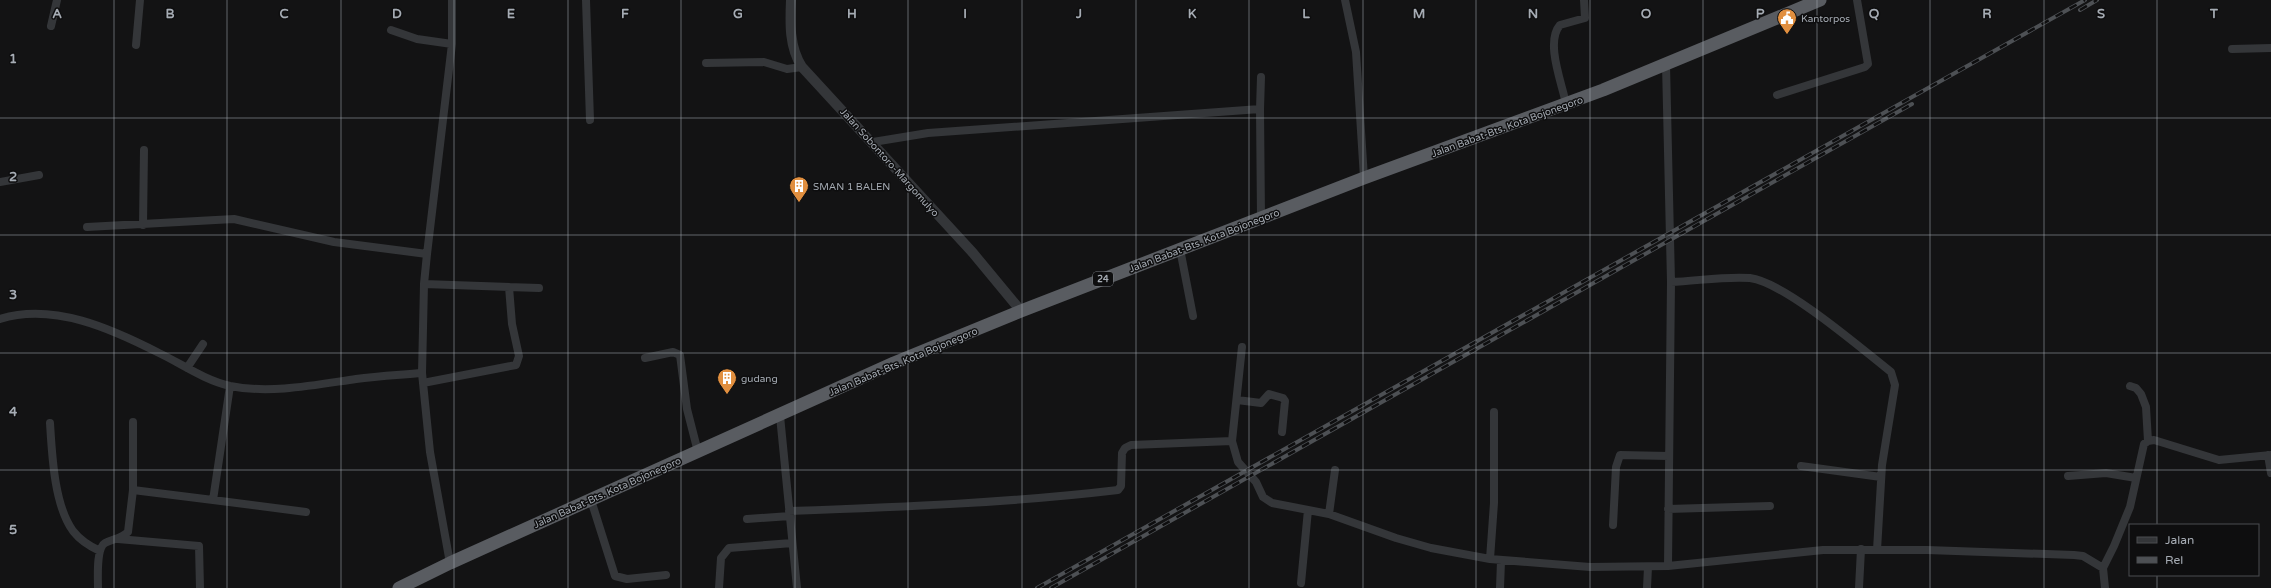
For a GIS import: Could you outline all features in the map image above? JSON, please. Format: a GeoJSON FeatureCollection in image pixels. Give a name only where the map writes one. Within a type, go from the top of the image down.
{"type":"FeatureCollection","features":[{"type":"Feature","properties":{"kind":"highway","name":"Jalan Babat-Bts. Kota Bojonegoro"},"geometry":{"type":"LineString","coordinates":[[400,588],[450,563],[894,364],[1021,311],[1364,178],[1566,104],[1820,0]]}},
{"type":"Feature","properties":{"kind":"street"},"geometry":{"type":"LineString","coordinates":[[51,26],[57,0]]}},
{"type":"Feature","properties":{"kind":"street"},"geometry":{"type":"LineString","coordinates":[[136,45],[140,0]]}},
{"type":"Feature","properties":{"kind":"street"},"geometry":{"type":"LineString","coordinates":[[450,563],[430,452],[422,373],[424,284],[452,44],[452,0]]}},
{"type":"Feature","properties":{"kind":"street"},"geometry":{"type":"LineString","coordinates":[[586,0],[590,120]]}},
{"type":"Feature","properties":{"kind":"street","name":"Jalan Sobontoro-Margomulyo"},"geometry":{"type":"LineString","coordinates":[[791,0],[793,50],[802,67],[873,142],[973,253],[1021,311]]}},
{"type":"Feature","properties":{"kind":"street"},"geometry":{"type":"LineString","coordinates":[[1345,0],[1356,52],[1364,178]]}},
{"type":"Feature","properties":{"kind":"street"},"geometry":{"type":"LineString","coordinates":[[1566,104],[1554,49],[1554,36],[1560,25],[1585,18],[1584,0]]}},
{"type":"Feature","properties":{"kind":"street"},"geometry":{"type":"LineString","coordinates":[[1778,95],[1865,67],[1868,64],[1858,0]]}},
{"type":"Feature","properties":{"kind":"street"},"geometry":{"type":"LineString","coordinates":[[391,30],[417,39],[452,44]]}},
{"type":"Feature","properties":{"kind":"street"},"geometry":{"type":"LineString","coordinates":[[2232,49],[2271,48]]}},
{"type":"Feature","properties":{"kind":"street"},"geometry":{"type":"LineString","coordinates":[[706,64],[756,61],[770,63],[787,69],[802,67]]}},
{"type":"Feature","properties":{"kind":"street"},"geometry":{"type":"LineString","coordinates":[[1666,64],[1671,282],[1668,566]]}},
{"type":"Feature","properties":{"kind":"street"},"geometry":{"type":"LineString","coordinates":[[1261,77],[1260,109],[1262,218]]}},
{"type":"Feature","properties":{"kind":"street"},"geometry":{"type":"LineString","coordinates":[[873,142],[928,132],[1260,109]]}},
{"type":"Feature","properties":{"kind":"street"},"geometry":{"type":"LineString","coordinates":[[143,225],[144,150]]}},
{"type":"Feature","properties":{"kind":"street"},"geometry":{"type":"LineString","coordinates":[[0,182],[39,174]]}},
{"type":"Feature","properties":{"kind":"street"},"geometry":{"type":"LineString","coordinates":[[87,227],[234,219],[334,242],[427,254]]}},
{"type":"Feature","properties":{"kind":"street"},"geometry":{"type":"LineString","coordinates":[[1180,250],[1193,316]]}},
{"type":"Feature","properties":{"kind":"street"},"geometry":{"type":"LineString","coordinates":[[1671,282],[1740,278],[1766,282],[1829,323],[1891,372],[1895,385],[1881,477],[1877,550]]}},
{"type":"Feature","properties":{"kind":"street"},"geometry":{"type":"LineString","coordinates":[[424,284],[539,288]]}},
{"type":"Feature","properties":{"kind":"street"},"geometry":{"type":"LineString","coordinates":[[423,383],[516,365],[519,356],[512,324],[509,287]]}},
{"type":"Feature","properties":{"kind":"street"},"geometry":{"type":"LineString","coordinates":[[0,319],[15,315],[36,314],[79,320],[126,337],[187,368],[230,386],[266,388],[293,387],[422,373]]}},
{"type":"Feature","properties":{"kind":"street"},"geometry":{"type":"LineString","coordinates":[[187,368],[203,344]]}},
{"type":"Feature","properties":{"kind":"street"},"geometry":{"type":"LineString","coordinates":[[1242,347],[1232,441],[1238,462],[1256,482],[1267,501],[1285,507],[1329,514],[1396,538],[1431,548],[1501,561],[1582,567],[1668,566],[1815,551],[1861,549],[2074,555],[2083,556],[2103,568]]}},
{"type":"Feature","properties":{"kind":"street"},"geometry":{"type":"LineString","coordinates":[[645,358],[673,352],[680,355],[685,398],[698,452]]}},
{"type":"Feature","properties":{"kind":"street"},"geometry":{"type":"LineString","coordinates":[[213,500],[230,386]]}},
{"type":"Feature","properties":{"kind":"street"},"geometry":{"type":"LineString","coordinates":[[2130,386],[2136,388],[2144,400],[2148,441]]}},
{"type":"Feature","properties":{"kind":"street"},"geometry":{"type":"LineString","coordinates":[[1237,400],[1261,403],[1269,394],[1283,398],[1285,401],[1282,432]]}},
{"type":"Feature","properties":{"kind":"street"},"geometry":{"type":"LineString","coordinates":[[1490,559],[1494,503],[1494,412]]}},
{"type":"Feature","properties":{"kind":"street"},"geometry":{"type":"LineString","coordinates":[[780,416],[797,588]]}},
{"type":"Feature","properties":{"kind":"street"},"geometry":{"type":"LineString","coordinates":[[98,588],[100,551],[104,544],[117,539],[128,530],[133,490],[133,422]]}},
{"type":"Feature","properties":{"kind":"street"},"geometry":{"type":"LineString","coordinates":[[50,423],[57,482],[66,519],[80,539],[100,551]]}},
{"type":"Feature","properties":{"kind":"street"},"geometry":{"type":"LineString","coordinates":[[2105,588],[2103,568],[2123,525],[2144,444],[2148,441],[2154,440],[2218,460],[2266,455],[2271,473]]}},
{"type":"Feature","properties":{"kind":"street"},"geometry":{"type":"LineString","coordinates":[[747,520],[790,513],[1024,499],[1118,490],[1121,486],[1122,453],[1125,448],[1131,445],[1232,441]]}},
{"type":"Feature","properties":{"kind":"street"},"geometry":{"type":"LineString","coordinates":[[1613,525],[1616,467],[1620,456],[1669,456]]}},
{"type":"Feature","properties":{"kind":"street"},"geometry":{"type":"LineString","coordinates":[[1801,466],[1881,477]]}},
{"type":"Feature","properties":{"kind":"street"},"geometry":{"type":"LineString","coordinates":[[1329,514],[1335,470]]}},
{"type":"Feature","properties":{"kind":"street"},"geometry":{"type":"LineString","coordinates":[[2068,476],[2106,473],[2136,478]]}},
{"type":"Feature","properties":{"kind":"street"},"geometry":{"type":"LineString","coordinates":[[133,490],[306,512]]}},
{"type":"Feature","properties":{"kind":"street"},"geometry":{"type":"LineString","coordinates":[[591,500],[615,576],[627,579],[666,575]]}},
{"type":"Feature","properties":{"kind":"street"},"geometry":{"type":"LineString","coordinates":[[1668,509],[1770,506]]}},
{"type":"Feature","properties":{"kind":"street"},"geometry":{"type":"LineString","coordinates":[[1301,583],[1308,510]]}},
{"type":"Feature","properties":{"kind":"street"},"geometry":{"type":"LineString","coordinates":[[117,539],[199,546],[200,588]]}},
{"type":"Feature","properties":{"kind":"street"},"geometry":{"type":"LineString","coordinates":[[719,588],[720,558],[729,548],[792,543]]}},
{"type":"Feature","properties":{"kind":"street"},"geometry":{"type":"LineString","coordinates":[[1859,588],[1861,549]]}},
{"type":"Feature","properties":{"kind":"street"},"geometry":{"type":"LineString","coordinates":[[1500,588],[1501,561]]}},
{"type":"Feature","properties":{"kind":"street"},"geometry":{"type":"LineString","coordinates":[[1646,588],[1648,567]]}},
{"type":"Feature","properties":{"kind":"railway"},"geometry":{"type":"LineString","coordinates":[[1037,588],[2085,0]]}},
{"type":"Feature","properties":{"kind":"railway"},"geometry":{"type":"LineString","coordinates":[[2080,10],[2097,0]]}},
{"type":"Feature","properties":{"kind":"railway"},"geometry":{"type":"LineString","coordinates":[[1051,588],[1912,104]]}},
{"type":"Feature","properties":{"kind":"place","name":"Kantorpos"},"geometry":{"type":"Point","coordinates":[1787,35]}},
{"type":"Feature","properties":{"kind":"place","name":"SMAN 1 BALEN"},"geometry":{"type":"Point","coordinates":[799,203]}},
{"type":"Feature","properties":{"kind":"place","name":"gudang"},"geometry":{"type":"Point","coordinates":[727,395]}}]}
